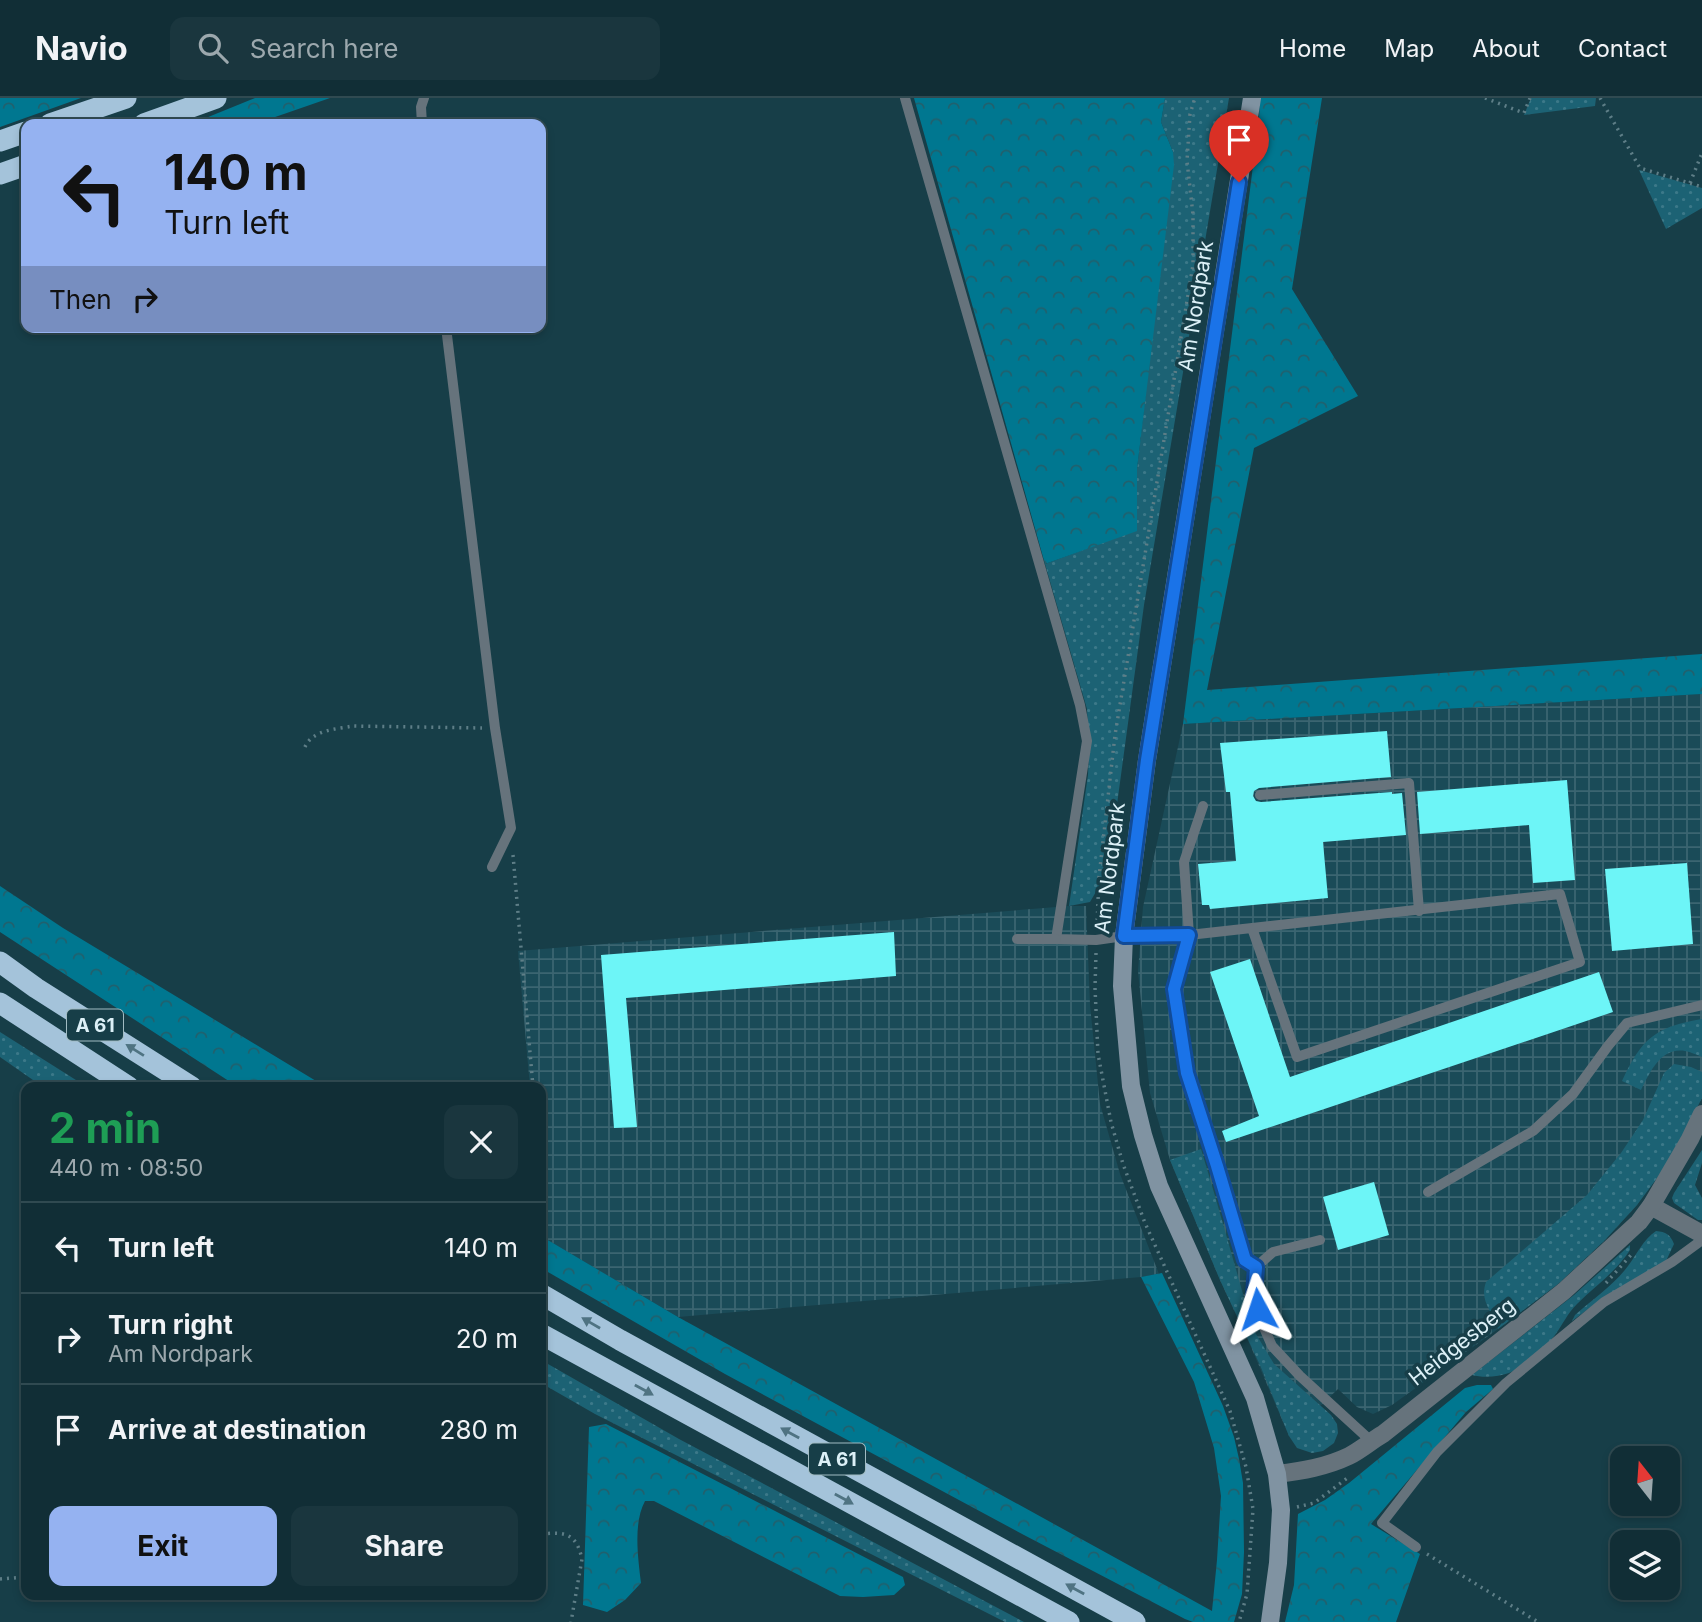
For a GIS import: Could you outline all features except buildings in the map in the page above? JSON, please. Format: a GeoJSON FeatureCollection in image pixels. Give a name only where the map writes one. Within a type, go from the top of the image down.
{"type":"FeatureCollection","features":[{"type":"Feature","properties":{"kind":"highway"},"geometry":{"type":"LineString","coordinates":[[65,119],[126,98]]}},
{"type":"Feature","properties":{"kind":"highway"},"geometry":{"type":"LineString","coordinates":[[158,119],[216,98]]}},
{"type":"Feature","properties":{"kind":"highway"},"geometry":{"type":"LineString","coordinates":[[0,141],[21,134]]}},
{"type":"Feature","properties":{"kind":"highway"},"geometry":{"type":"LineString","coordinates":[[0,174],[21,167]]}},
{"type":"Feature","properties":{"kind":"highway","name":"A 61"},"geometry":{"type":"LineString","coordinates":[[0,962],[36,988],[184,1082]]}},
{"type":"Feature","properties":{"kind":"highway","name":"A 61"},"geometry":{"type":"LineString","coordinates":[[0,1003],[121,1082]]}},
{"type":"Feature","properties":{"kind":"highway","name":"A 61"},"geometry":{"type":"LineString","coordinates":[[546,1297],[1135,1622]]}},
{"type":"Feature","properties":{"kind":"highway","name":"A 61"},"geometry":{"type":"LineString","coordinates":[[546,1337],[1069,1622]]}},
{"type":"Feature","properties":{"kind":"street","name":"Am Nordpark"},"geometry":{"type":"LineString","coordinates":[[1252,98],[1147,760],[1124,936],[1122,986],[1131,1086],[1143,1135],[1160,1185],[1255,1398],[1278,1474],[1281,1510],[1278,1563],[1270,1622]]}},
{"type":"Feature","properties":{"kind":"street","name":"Heidgesberg"},"geometry":{"type":"LineString","coordinates":[[1278,1474],[1321,1466],[1349,1456],[1564,1290],[1639,1222],[1651,1206],[1702,1114]]}},
{"type":"Feature","properties":{"kind":"street"},"geometry":{"type":"LineString","coordinates":[[1651,1206],[1702,1234]]}},
{"type":"Feature","properties":{"kind":"lane"},"geometry":{"type":"LineString","coordinates":[[422,119],[424,98]]}},
{"type":"Feature","properties":{"kind":"lane"},"geometry":{"type":"LineString","coordinates":[[905,98],[1080,705],[1087,741],[1056,939]]}},
{"type":"Feature","properties":{"kind":"lane"},"geometry":{"type":"LineString","coordinates":[[447,333],[495,728],[511,828],[492,867]]}},
{"type":"Feature","properties":{"kind":"lane"},"geometry":{"type":"LineString","coordinates":[[1260,795],[1409,783],[1419,911]]}},
{"type":"Feature","properties":{"kind":"lane"},"geometry":{"type":"LineString","coordinates":[[1203,806],[1184,862],[1189,935],[1174,989],[1187,1073],[1245,1260],[1256,1267]]}},
{"type":"Feature","properties":{"kind":"lane"},"geometry":{"type":"LineString","coordinates":[[1017,939],[1096,940],[1124,936],[1189,935],[1252,928],[1419,911],[1560,894],[1580,962],[1297,1058],[1252,928]]}},
{"type":"Feature","properties":{"kind":"lane"},"geometry":{"type":"LineString","coordinates":[[1428,1192],[1533,1131],[1573,1094],[1628,1023],[1702,1005]]}},
{"type":"Feature","properties":{"kind":"lane"},"geometry":{"type":"LineString","coordinates":[[1320,1240],[1273,1252],[1256,1267],[1254,1295],[1272,1346],[1300,1376],[1371,1441]]}},
{"type":"Feature","properties":{"kind":"lane"},"geometry":{"type":"LineString","coordinates":[[1416,1547],[1382,1523],[1437,1452],[1506,1383],[1604,1303],[1672,1262],[1702,1240]]}},
{"type":"Feature","properties":{"kind":"path"},"geometry":{"type":"LineString","coordinates":[[1485,98],[1524,113],[1530,98]]}},
{"type":"Feature","properties":{"kind":"path"},"geometry":{"type":"LineString","coordinates":[[1600,98],[1640,169],[1702,187]]}},
{"type":"Feature","properties":{"kind":"path"},"geometry":{"type":"LineString","coordinates":[[1690,183],[1702,153]]}},
{"type":"Feature","properties":{"kind":"path"},"geometry":{"type":"LineString","coordinates":[[305,747],[310,738],[321,733],[353,726],[495,728]]}},
{"type":"Feature","properties":{"kind":"path"},"geometry":{"type":"LineString","coordinates":[[511,828],[533,1082]]}},
{"type":"Feature","properties":{"kind":"path"},"geometry":{"type":"LineString","coordinates":[[1239,1622],[1247,1594],[1253,1509]]}},
{"type":"Feature","properties":{"kind":"path"},"geometry":{"type":"LineString","coordinates":[[546,1534],[562,1532],[574,1541],[580,1550],[582,1559],[571,1622]]}},
{"type":"Feature","properties":{"kind":"path"},"geometry":{"type":"LineString","coordinates":[[1416,1547],[1538,1622]]}},
{"type":"Feature","properties":{"kind":"path"},"geometry":{"type":"LineString","coordinates":[[0,1579],[21,1577]]}},
{"type":"Feature","properties":{"kind":"shaded area"},"geometry":{"type":"Polygon","coordinates":[[[1165,98],[1229,98],[1144,605],[1108,871],[1090,902],[1069,906],[1088,775],[1087,709],[1045,564],[1137,530],[1137,469],[1173,152],[1161,122],[1165,98]]]}},
{"type":"Feature","properties":{"kind":"shaded area"},"geometry":{"type":"Polygon","coordinates":[[[1531,98],[1596,98],[1595,106],[1524,115],[1531,98]]]}},
{"type":"Feature","properties":{"kind":"shaded area"},"geometry":{"type":"Polygon","coordinates":[[[1639,170],[1702,188],[1702,208],[1666,229],[1639,170]]]}},
{"type":"Feature","properties":{"kind":"shaded area"},"geometry":{"type":"Polygon","coordinates":[[[1702,694],[1702,1098],[1637,1205],[1604,1241],[1558,1284],[1392,1405],[1373,1414],[1357,1407],[1338,1389],[1289,1436],[1170,1160],[1150,1093],[1138,971],[1143,907],[1183,724],[1702,694]]]}},
{"type":"Feature","properties":{"kind":"shaded area"},"geometry":{"type":"Polygon","coordinates":[[[1086,906],[1090,1005],[1100,1104],[1120,1174],[1159,1274],[678,1317],[546,1239],[546,1082],[530,1082],[518,951],[1086,906]]]}},
{"type":"Feature","properties":{"kind":"shaded area"},"geometry":{"type":"Polygon","coordinates":[[[1702,1019],[1702,1057],[1685,1051],[1669,1053],[1657,1062],[1641,1090],[1622,1081],[1636,1054],[1652,1037],[1672,1026],[1702,1019]]]}},
{"type":"Feature","properties":{"kind":"shaded area"},"geometry":{"type":"Polygon","coordinates":[[[0,1032],[79,1082],[36,1082],[0,1057],[0,1032]]]}},
{"type":"Feature","properties":{"kind":"shaded area"},"geometry":{"type":"Polygon","coordinates":[[[1674,1064],[1702,1072],[1702,1098],[1669,1162],[1637,1205],[1604,1241],[1558,1284],[1498,1329],[1485,1301],[1486,1282],[1587,1195],[1621,1153],[1643,1120],[1664,1073],[1674,1064]]]}},
{"type":"Feature","properties":{"kind":"shaded area"},"geometry":{"type":"Polygon","coordinates":[[[1201,1149],[1253,1329],[1274,1364],[1331,1415],[1337,1424],[1338,1433],[1334,1443],[1323,1451],[1312,1453],[1297,1448],[1289,1436],[1170,1160],[1201,1149]]]}},
{"type":"Feature","properties":{"kind":"shaded area"},"geometry":{"type":"Polygon","coordinates":[[[1702,1150],[1702,1163],[1695,1185],[1702,1198],[1702,1220],[1698,1220],[1674,1203],[1672,1198],[1702,1150]]]}},
{"type":"Feature","properties":{"kind":"shaded area"},"geometry":{"type":"Polygon","coordinates":[[[1656,1231],[1667,1234],[1674,1244],[1666,1261],[1599,1301],[1572,1321],[1575,1315],[1610,1286],[1656,1231]]]}},
{"type":"Feature","properties":{"kind":"shaded area"},"geometry":{"type":"Polygon","coordinates":[[[1630,1245],[1630,1250],[1618,1265],[1574,1308],[1551,1340],[1534,1356],[1505,1374],[1486,1377],[1472,1375],[1574,1295],[1630,1245]]]}},
{"type":"Feature","properties":{"kind":"shaded area"},"geometry":{"type":"Polygon","coordinates":[[[546,1363],[679,1439],[1024,1622],[1005,1622],[595,1414],[546,1386],[546,1363]]]}},
{"type":"Feature","properties":{"kind":"green space"},"geometry":{"type":"Polygon","coordinates":[[[0,98],[81,98],[21,119],[0,127],[0,98]]]}},
{"type":"Feature","properties":{"kind":"green space"},"geometry":{"type":"Polygon","coordinates":[[[255,98],[330,98],[269,119],[203,119],[255,98]]]}},
{"type":"Feature","properties":{"kind":"green space"},"geometry":{"type":"Polygon","coordinates":[[[914,98],[1165,98],[1161,122],[1173,152],[1174,165],[1137,469],[1137,531],[1045,564],[914,98]]]}},
{"type":"Feature","properties":{"kind":"green space"},"geometry":{"type":"Polygon","coordinates":[[[1260,98],[1322,98],[1292,289],[1358,396],[1254,448],[1207,690],[1702,654],[1702,694],[1183,724],[1260,98]]]}},
{"type":"Feature","properties":{"kind":"green space"},"geometry":{"type":"Polygon","coordinates":[[[0,886],[63,928],[318,1082],[230,1082],[0,932],[0,886]]]}},
{"type":"Feature","properties":{"kind":"green space"},"geometry":{"type":"Polygon","coordinates":[[[546,1239],[678,1317],[1212,1611],[1221,1496],[1214,1448],[1194,1382],[1141,1277],[1162,1273],[1223,1406],[1239,1459],[1243,1483],[1244,1552],[1242,1594],[1234,1622],[1193,1622],[1185,1619],[725,1374],[546,1271],[546,1239]]]}},
{"type":"Feature","properties":{"kind":"green space"},"geometry":{"type":"Polygon","coordinates":[[[1491,1385],[1493,1389],[1466,1412],[1371,1524],[1420,1554],[1396,1622],[1285,1622],[1294,1585],[1298,1514],[1349,1483],[1465,1388],[1491,1385]]]}},
{"type":"Feature","properties":{"kind":"green space"},"geometry":{"type":"Polygon","coordinates":[[[606,1424],[903,1577],[905,1585],[894,1595],[840,1596],[654,1501],[645,1501],[638,1530],[641,1583],[625,1600],[607,1612],[583,1605],[589,1427],[606,1424]]]}},
{"type":"Feature","properties":{"kind":"route"},"geometry":{"type":"LineString","coordinates":[[1239,182],[1147,760],[1124,936],[1189,935],[1174,989],[1187,1073],[1245,1260],[1256,1267],[1254,1295],[1258,1309]]}}]}
